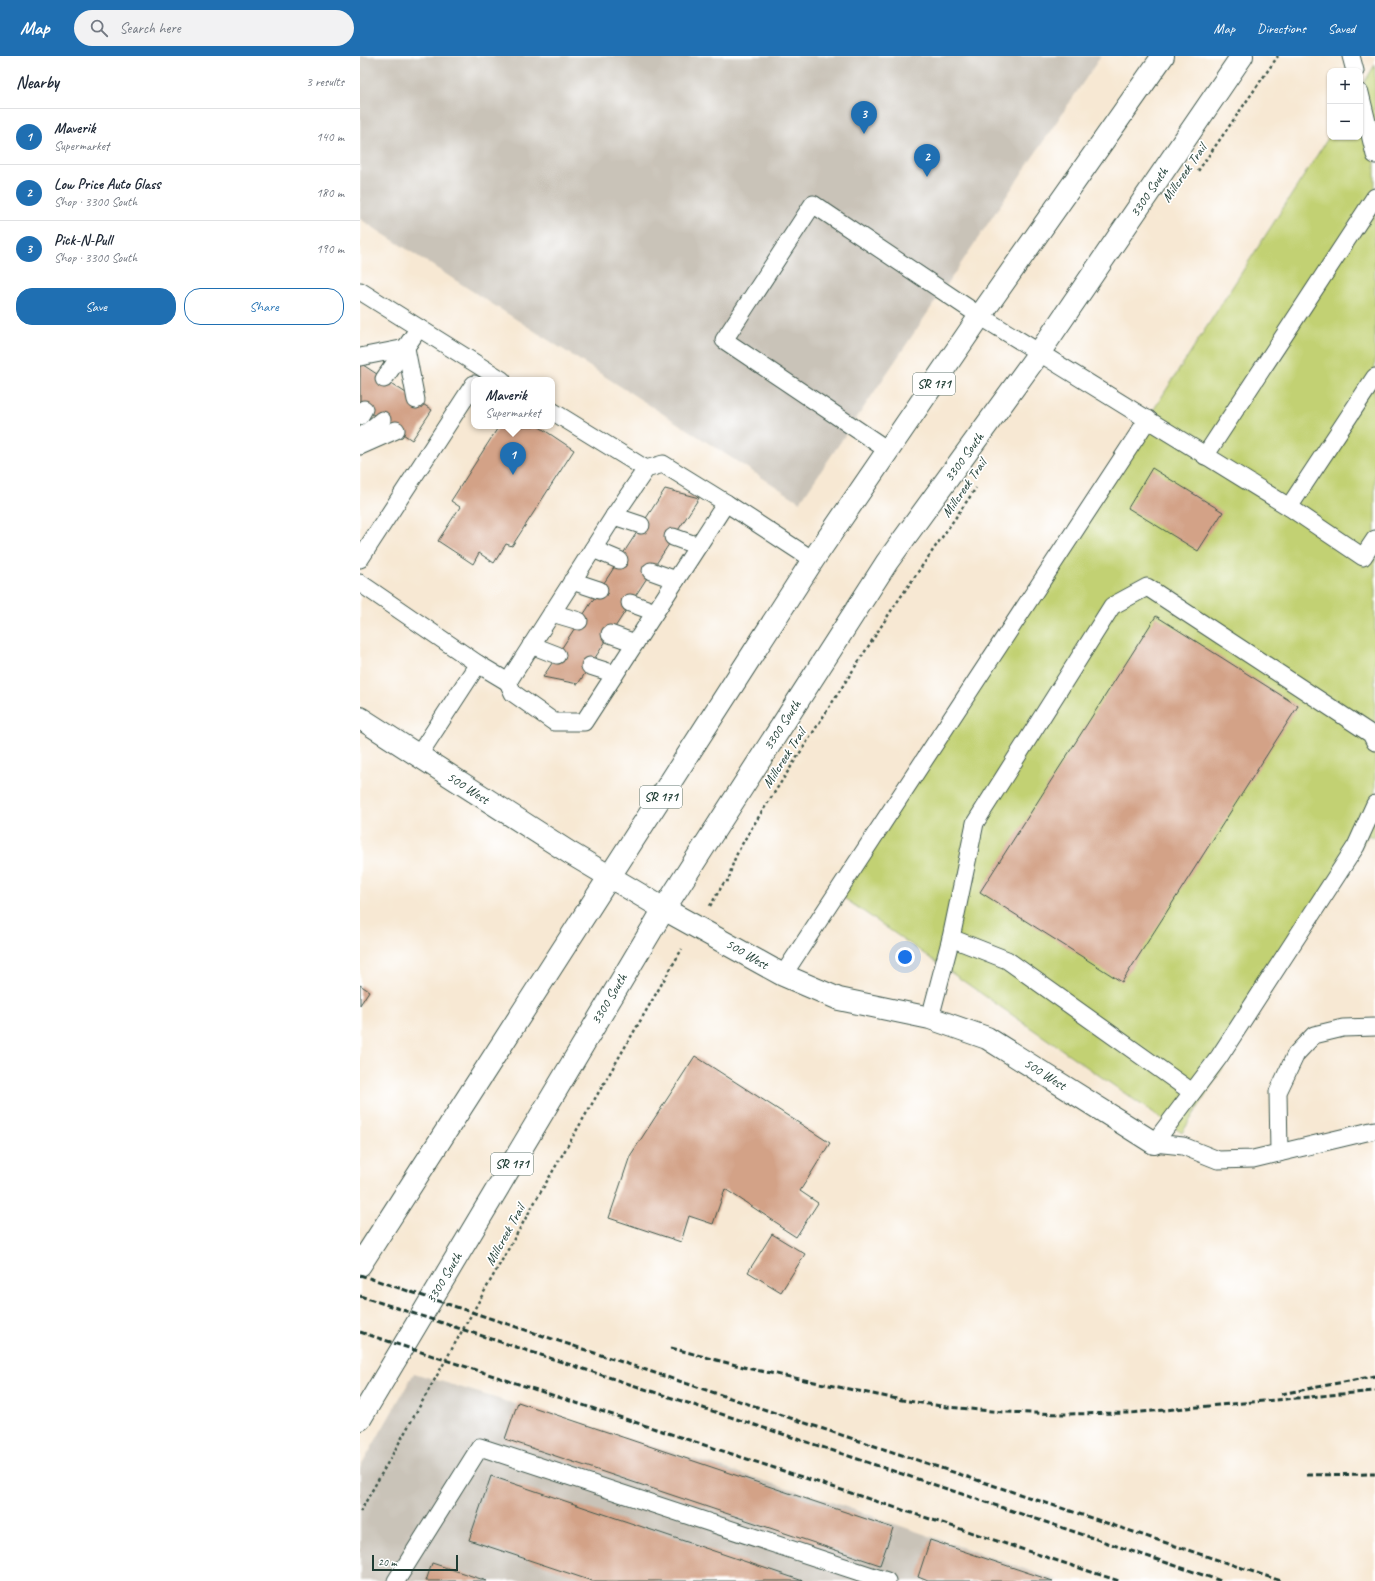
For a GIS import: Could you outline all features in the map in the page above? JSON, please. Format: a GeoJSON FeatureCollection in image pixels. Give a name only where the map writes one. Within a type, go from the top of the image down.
{"type":"FeatureCollection","features":[{"type":"Feature","properties":{"kind":"main road","name":"SR 171"},"geometry":{"type":"LineString","coordinates":[[360,1265],[813,560],[980,316],[1163,56]]}},
{"type":"Feature","properties":{"kind":"main road","name":"3300 South"},"geometry":{"type":"LineString","coordinates":[[360,1419],[664,908],[887,562],[1039,353],[1242,56]]}},
{"type":"Feature","properties":{"kind":"main road","name":"500 West"},"geometry":{"type":"LineString","coordinates":[[360,718],[610,878],[783,975],[840,999],[930,1018],[988,1038],[1154,1142]]}},
{"type":"Feature","properties":{"kind":"lane"},"geometry":{"type":"LineString","coordinates":[[1351,56],[1354,68]]}},
{"type":"Feature","properties":{"kind":"lane"},"geometry":{"type":"LineString","coordinates":[[1363,104],[1375,155]]}},
{"type":"Feature","properties":{"kind":"lane"},"geometry":{"type":"LineString","coordinates":[[1205,456],[1375,197]]}},
{"type":"Feature","properties":{"kind":"lane"},"geometry":{"type":"LineString","coordinates":[[888,451],[724,340],[813,204],[980,316],[1289,507],[1363,557],[1375,538]]}},
{"type":"Feature","properties":{"kind":"lane"},"geometry":{"type":"LineString","coordinates":[[360,292],[419,328],[480,374],[491,377]]}},
{"type":"Feature","properties":{"kind":"lane"},"geometry":{"type":"LineString","coordinates":[[384,379],[419,328]]}},
{"type":"Feature","properties":{"kind":"lane"},"geometry":{"type":"LineString","coordinates":[[363,362],[406,348]]}},
{"type":"Feature","properties":{"kind":"lane"},"geometry":{"type":"LineString","coordinates":[[401,390],[406,348]]}},
{"type":"Feature","properties":{"kind":"lane"},"geometry":{"type":"LineString","coordinates":[[406,348],[416,400]]}},
{"type":"Feature","properties":{"kind":"lane"},"geometry":{"type":"LineString","coordinates":[[1289,507],[1375,377]]}},
{"type":"Feature","properties":{"kind":"lane"},"geometry":{"type":"LineString","coordinates":[[360,559],[471,389]]}},
{"type":"Feature","properties":{"kind":"lane"},"geometry":{"type":"LineString","coordinates":[[555,413],[646,469]]}},
{"type":"Feature","properties":{"kind":"lane"},"geometry":{"type":"LineString","coordinates":[[783,975],[1148,419]]}},
{"type":"Feature","properties":{"kind":"lane"},"geometry":{"type":"LineString","coordinates":[[360,438],[382,420]]}},
{"type":"Feature","properties":{"kind":"lane"},"geometry":{"type":"LineString","coordinates":[[360,446],[396,430]]}},
{"type":"Feature","properties":{"kind":"lane"},"geometry":{"type":"LineString","coordinates":[[508,682],[614,516],[646,469],[663,464],[813,560]]}},
{"type":"Feature","properties":{"kind":"lane"},"geometry":{"type":"LineString","coordinates":[[360,583],[478,664],[508,682],[513,693],[554,722],[584,722],[726,503]]}},
{"type":"Feature","properties":{"kind":"lane"},"geometry":{"type":"LineString","coordinates":[[614,516],[641,525]]}},
{"type":"Feature","properties":{"kind":"lane"},"geometry":{"type":"LineString","coordinates":[[673,537],[698,546]]}},
{"type":"Feature","properties":{"kind":"lane"},"geometry":{"type":"LineString","coordinates":[[593,549],[619,560]]}},
{"type":"Feature","properties":{"kind":"lane"},"geometry":{"type":"LineString","coordinates":[[651,571],[676,580]]}},
{"type":"Feature","properties":{"kind":"lane"},"geometry":{"type":"LineString","coordinates":[[572,582],[599,590]]}},
{"type":"Feature","properties":{"kind":"lane"},"geometry":{"type":"LineString","coordinates":[[930,1018],[951,938],[975,823],[1112,606],[1148,587],[1371,734],[1375,742]]}},
{"type":"Feature","properties":{"kind":"lane"},"geometry":{"type":"LineString","coordinates":[[630,603],[655,612]]}},
{"type":"Feature","properties":{"kind":"lane"},"geometry":{"type":"LineString","coordinates":[[552,613],[579,622]]}},
{"type":"Feature","properties":{"kind":"lane"},"geometry":{"type":"LineString","coordinates":[[610,634],[635,643]]}},
{"type":"Feature","properties":{"kind":"lane"},"geometry":{"type":"LineString","coordinates":[[532,645],[557,655]]}},
{"type":"Feature","properties":{"kind":"lane"},"geometry":{"type":"LineString","coordinates":[[418,756],[478,664]]}},
{"type":"Feature","properties":{"kind":"lane"},"geometry":{"type":"LineString","coordinates":[[590,666],[615,674]]}},
{"type":"Feature","properties":{"kind":"lane"},"geometry":{"type":"LineString","coordinates":[[1375,804],[1356,846],[1219,1057],[1154,1142],[1183,1146],[1218,1160],[1253,1159],[1375,1130]]}},
{"type":"Feature","properties":{"kind":"lane"},"geometry":{"type":"LineString","coordinates":[[951,938],[1007,960],[1192,1092]]}},
{"type":"Feature","properties":{"kind":"lane"},"geometry":{"type":"LineString","coordinates":[[1279,1153],[1278,1092],[1296,1054],[1314,1035],[1343,1028],[1375,1027]]}},
{"type":"Feature","properties":{"kind":"lane"},"geometry":{"type":"LineString","coordinates":[[396,1581],[480,1447],[849,1575],[887,1581]]}},
{"type":"Feature","properties":{"kind":"path","name":"Millcreek Trail"},"geometry":{"type":"LineString","coordinates":[[1194,176],[1278,56]]}},
{"type":"Feature","properties":{"kind":"path","name":"Millcreek Trail"},"geometry":{"type":"LineString","coordinates":[[725,881],[729,881],[730,871],[734,859],[763,810],[891,611],[978,485]]}},
{"type":"Feature","properties":{"kind":"path","name":"Millcreek Trail"},"geometry":{"type":"LineString","coordinates":[[360,1512],[532,1207],[670,968]]}},
{"type":"Feature","properties":{"kind":"shaded area"},"geometry":{"type":"Polygon","coordinates":[[[360,56],[1101,56],[800,502],[360,219],[360,56]]]}},
{"type":"Feature","properties":{"kind":"shaded area"},"geometry":{"type":"Polygon","coordinates":[[[414,1373],[817,1497],[1059,1581],[360,1581],[360,1468],[414,1373]]]}},
{"type":"Feature","properties":{"kind":"green space"},"geometry":{"type":"Polygon","coordinates":[[[1375,65],[1375,838],[1368,835],[1182,1133],[841,896],[1327,140],[1363,140],[1363,84],[1375,65]]]}},
{"type":"Feature","properties":{"kind":"building"},"geometry":{"type":"Polygon","coordinates":[[[360,363],[432,410],[412,440],[360,406],[360,363]]]}},
{"type":"Feature","properties":{"kind":"building"},"geometry":{"type":"Polygon","coordinates":[[[497,429],[542,429],[574,450],[512,546],[506,544],[494,563],[479,553],[473,564],[438,541],[460,507],[451,501],[497,429]]]}},
{"type":"Feature","properties":{"kind":"building"},"geometry":{"type":"Polygon","coordinates":[[[1152,468],[1223,512],[1198,551],[1128,508],[1152,468]]]}},
{"type":"Feature","properties":{"kind":"building"},"geometry":{"type":"Polygon","coordinates":[[[665,489],[699,498],[578,684],[543,677],[665,489]]]}},
{"type":"Feature","properties":{"kind":"building"},"geometry":{"type":"Polygon","coordinates":[[[1156,616],[1298,706],[1122,982],[980,892],[1156,616]]]}},
{"type":"Feature","properties":{"kind":"building"},"geometry":{"type":"Polygon","coordinates":[[[360,985],[369,991],[360,1005],[360,985]]]}},
{"type":"Feature","properties":{"kind":"building"},"geometry":{"type":"Polygon","coordinates":[[[695,1056],[830,1143],[800,1191],[818,1203],[796,1237],[725,1189],[713,1224],[689,1216],[681,1242],[609,1218],[630,1156],[695,1056]]]}},
{"type":"Feature","properties":{"kind":"building"},"geometry":{"type":"Polygon","coordinates":[[[772,1234],[805,1254],[781,1292],[748,1272],[772,1234]]]}},
{"type":"Feature","properties":{"kind":"building"},"geometry":{"type":"Polygon","coordinates":[[[518,1402],[893,1528],[880,1565],[505,1439],[518,1402]]]}},
{"type":"Feature","properties":{"kind":"building"},"geometry":{"type":"Polygon","coordinates":[[[491,1476],[803,1581],[592,1581],[469,1540],[491,1476]]]}},
{"type":"Feature","properties":{"kind":"building"},"geometry":{"type":"Polygon","coordinates":[[[930,1540],[1053,1581],[928,1581],[918,1577],[930,1540]]]}},
{"type":"Feature","properties":{"kind":"building"},"geometry":{"type":"Polygon","coordinates":[[[432,1563],[487,1581],[426,1581],[432,1563]]]}},
{"type":"Feature","properties":{"kind":"railway"},"geometry":{"type":"LineString","coordinates":[[360,1275],[1281,1581]]}},
{"type":"Feature","properties":{"kind":"railway"},"geometry":{"type":"LineString","coordinates":[[360,1296],[807,1442],[1221,1581]]}},
{"type":"Feature","properties":{"kind":"railway"},"geometry":{"type":"LineString","coordinates":[[360,1332],[1119,1581]]}},
{"type":"Feature","properties":{"kind":"railway"},"geometry":{"type":"LineString","coordinates":[[671,1348],[751,1369],[902,1400],[947,1407],[1003,1412],[1062,1414],[1131,1413],[1375,1391]]}},
{"type":"Feature","properties":{"kind":"railway"},"geometry":{"type":"LineString","coordinates":[[1281,1394],[1375,1376]]}},
{"type":"Feature","properties":{"kind":"railway"},"geometry":{"type":"LineString","coordinates":[[1307,1475],[1375,1474]]}},
{"type":"Feature","properties":{"kind":"place","name":"Pick-N-Pull"},"geometry":{"type":"Point","coordinates":[864,134]}},
{"type":"Feature","properties":{"kind":"place","name":"Low Price Auto Glass"},"geometry":{"type":"Point","coordinates":[927,177]}},
{"type":"Feature","properties":{"kind":"place","name":"Maverik"},"geometry":{"type":"Point","coordinates":[513,475]}}]}
